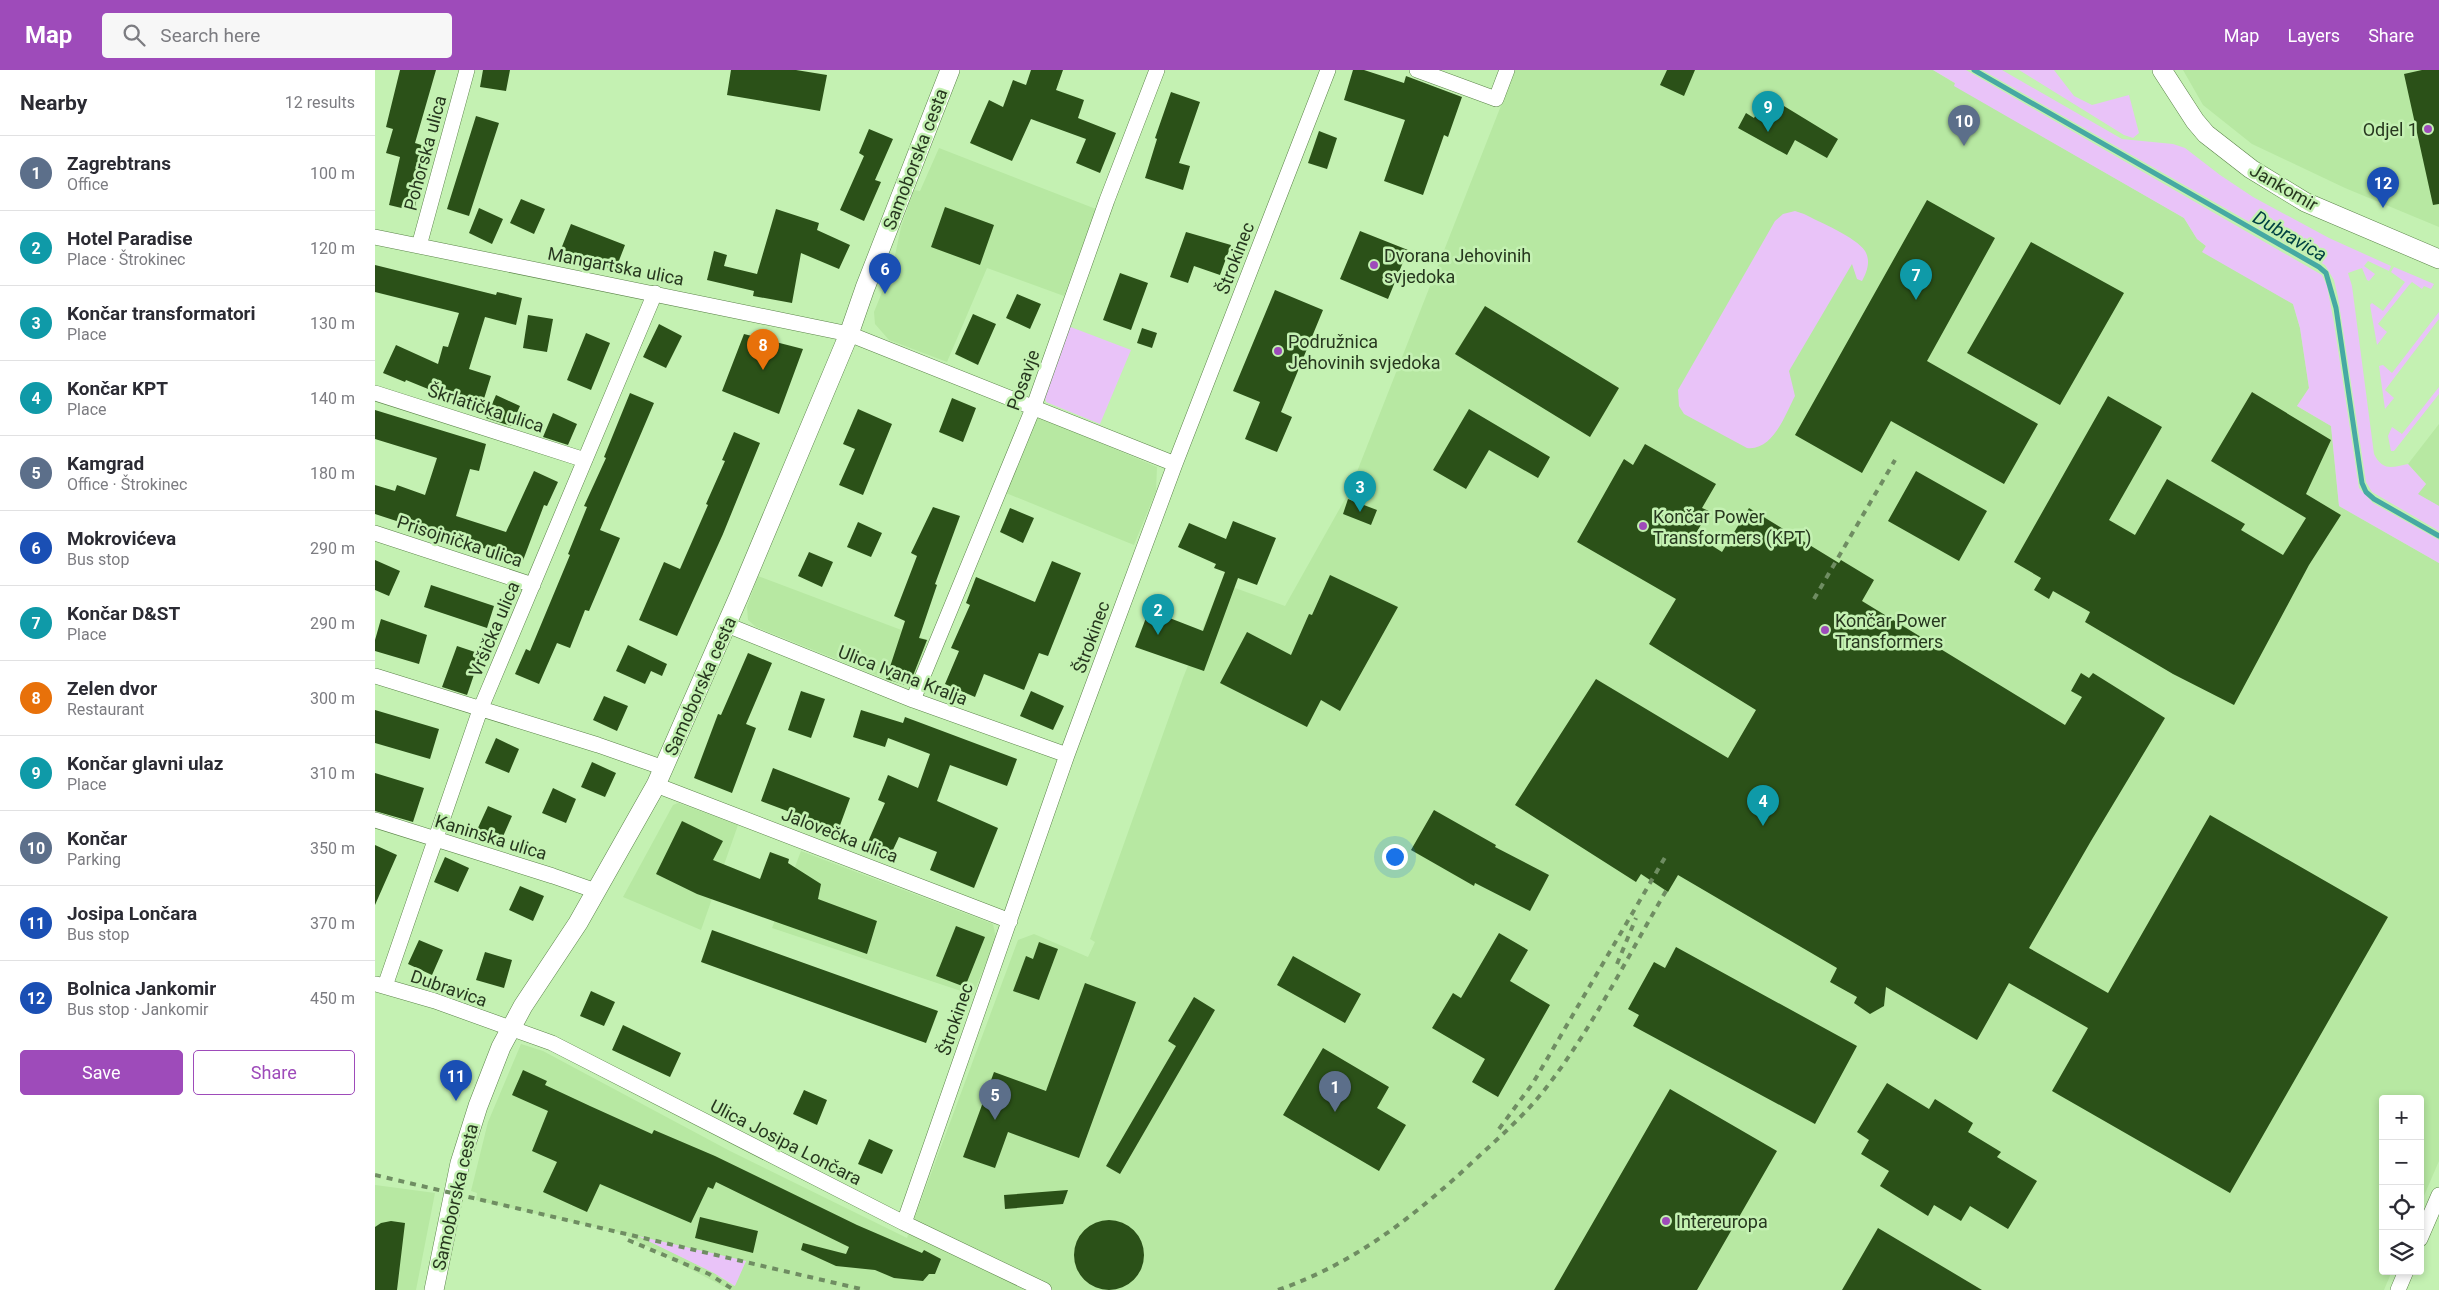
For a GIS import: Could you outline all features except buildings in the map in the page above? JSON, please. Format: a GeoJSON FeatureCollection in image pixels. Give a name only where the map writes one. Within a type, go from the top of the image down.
{"type":"FeatureCollection","features":[{"type":"Feature","properties":{"kind":"street","name":"Pohorska ulica"},"geometry":{"type":"LineString","coordinates":[[419,246],[467,70]]}},
{"type":"Feature","properties":{"kind":"street","name":"Samoborska cesta"},"geometry":{"type":"LineString","coordinates":[[433,1290],[460,1162],[478,1106],[511,1028],[596,891],[660,776],[727,625],[849,334],[950,70]]}},
{"type":"Feature","properties":{"kind":"street","name":"Posavje"},"geometry":{"type":"LineString","coordinates":[[913,700],[1034,406],[1107,200],[1157,70]]}},
{"type":"Feature","properties":{"kind":"street","name":"Štrokinec"},"geometry":{"type":"LineString","coordinates":[[904,1223],[1067,755],[1175,464],[1328,70]]}},
{"type":"Feature","properties":{"kind":"street"},"geometry":{"type":"LineString","coordinates":[[1417,70],[1495,99],[1507,70]]}},
{"type":"Feature","properties":{"kind":"street","name":"Jankomir"},"geometry":{"type":"LineString","coordinates":[[2162,70],[2195,121],[2206,134],[2251,169],[2305,202],[2439,259]]}},
{"type":"Feature","properties":{"kind":"street","name":"Mangartska ulica"},"geometry":{"type":"LineString","coordinates":[[375,237],[849,334],[1034,406],[1175,464]]}},
{"type":"Feature","properties":{"kind":"street","name":"Vršička ulica"},"geometry":{"type":"LineString","coordinates":[[380,985],[480,710],[655,293]]}},
{"type":"Feature","properties":{"kind":"street","name":"Škrlatička ulica"},"geometry":{"type":"LineString","coordinates":[[375,393],[585,460]]}},
{"type":"Feature","properties":{"kind":"street","name":"Prisojnička ulica"},"geometry":{"type":"LineString","coordinates":[[375,534],[533,585]]}},
{"type":"Feature","properties":{"kind":"street","name":"Ulica Ivana Kralja"},"geometry":{"type":"LineString","coordinates":[[727,625],[913,700],[1067,755]]}},
{"type":"Feature","properties":{"kind":"street","name":"Jalovečka ulica"},"geometry":{"type":"LineString","coordinates":[[375,676],[598,745],[660,776],[1010,921]]}},
{"type":"Feature","properties":{"kind":"street","name":"Kaninska ulica"},"geometry":{"type":"LineString","coordinates":[[375,820],[596,891]]}},
{"type":"Feature","properties":{"kind":"street","name":"Dubravica"},"geometry":{"type":"LineString","coordinates":[[380,985],[511,1028]]}},
{"type":"Feature","properties":{"kind":"street","name":"Ulica Josipa Lončara"},"geometry":{"type":"LineString","coordinates":[[511,1028],[552,1044],[904,1223],[1044,1290]]}},
{"type":"Feature","properties":{"kind":"street"},"geometry":{"type":"LineString","coordinates":[[2424,1230],[2439,1195]]}},
{"type":"Feature","properties":{"kind":"street"},"geometry":{"type":"LineString","coordinates":[[2399,1290],[2405,1275]]}},
{"type":"Feature","properties":{"kind":"shaded area"},"geometry":{"type":"Polygon","coordinates":[[[1515,70],[1933,70],[1956,84],[1955,86],[2184,218],[2197,239],[2206,246],[2203,252],[2293,304],[2300,328],[2309,388],[2297,406],[2331,426],[2339,506],[2439,563],[2439,1161],[2424,1196],[2424,1095],[2379,1095],[2379,1275],[2390,1275],[2384,1290],[730,1290],[622,1233],[476,1200],[477,1193],[471,1191],[488,1122],[521,1044],[543,1051],[730,1151],[907,1238],[1018,940],[1034,934],[1088,957],[1095,942],[1090,939],[1183,678],[1221,583],[1285,606],[1349,492],[1515,70]],[[641,1237],[714,1273],[734,1286],[746,1261],[641,1237]]]}},
{"type":"Feature","properties":{"kind":"shaded area"},"geometry":{"type":"Polygon","coordinates":[[[1933,70],[1966,70],[2322,275],[2327,286],[2334,323],[2359,488],[2373,503],[2439,540],[2439,563],[2339,506],[2331,426],[2297,406],[2309,388],[2300,328],[2293,304],[2202,252],[2206,246],[2197,239],[2184,218],[1954,86],[1955,83],[1933,70]]]}},
{"type":"Feature","properties":{"kind":"shaded area"},"geometry":{"type":"Polygon","coordinates":[[[1982,70],[2002,70],[2122,139],[2173,144],[2185,148],[2253,197],[2329,238],[2391,266],[2389,271],[2368,261],[2364,266],[2375,274],[2369,281],[2362,268],[2348,273],[2352,286],[2374,454],[2377,460],[2385,466],[2393,467],[2408,464],[2426,484],[2418,494],[2439,506],[2439,531],[2372,492],[2366,482],[2338,297],[2334,280],[2325,265],[1982,70]]]}},
{"type":"Feature","properties":{"kind":"shaded area"},"geometry":{"type":"Polygon","coordinates":[[[2019,70],[2054,70],[2074,96],[2092,105],[2129,95],[2139,133],[2133,138],[2124,135],[2019,70]]]}},
{"type":"Feature","properties":{"kind":"shaded area"},"geometry":{"type":"Polygon","coordinates":[[[2183,70],[2439,70],[2439,227],[2345,188],[2252,144],[2203,105],[2183,70]]]}},
{"type":"Feature","properties":{"kind":"shaded area"},"geometry":{"type":"Polygon","coordinates":[[[939,148],[1096,209],[1064,296],[987,268],[947,362],[889,340],[875,324],[874,312],[893,265],[901,227],[914,190],[920,191],[939,148]]]}},
{"type":"Feature","properties":{"kind":"shaded area"},"geometry":{"type":"Polygon","coordinates":[[[1795,211],[1854,240],[1865,251],[1868,266],[1862,281],[1857,279],[1852,264],[1789,371],[1795,396],[1777,430],[1764,444],[1747,448],[1684,414],[1679,406],[1678,390],[1775,221],[1783,214],[1795,211]]]}},
{"type":"Feature","properties":{"kind":"shaded area"},"geometry":{"type":"Polygon","coordinates":[[[2394,267],[2434,284],[2431,289],[2424,286],[2422,289],[2412,282],[2409,285],[2378,324],[2387,332],[2377,345],[2370,305],[2372,303],[2383,311],[2405,282],[2391,272],[2394,267]]]}},
{"type":"Feature","properties":{"kind":"shaded area"},"geometry":{"type":"Polygon","coordinates":[[[2439,312],[2439,319],[2385,390],[2394,398],[2385,409],[2379,366],[2383,365],[2392,373],[2439,312]]]}},
{"type":"Feature","properties":{"kind":"shaded area"},"geometry":{"type":"Polygon","coordinates":[[[1068,326],[1131,350],[1100,424],[1046,402],[1045,397],[1068,326]]]}},
{"type":"Feature","properties":{"kind":"shaded area"},"geometry":{"type":"Polygon","coordinates":[[[2439,387],[2439,394],[2394,451],[2391,451],[2388,436],[2392,427],[2402,434],[2439,387]]]}},
{"type":"Feature","properties":{"kind":"shaded area"},"geometry":{"type":"Polygon","coordinates":[[[1037,416],[1157,467],[1156,491],[1134,545],[1006,493],[1037,416]]]}},
{"type":"Feature","properties":{"kind":"shaded area"},"geometry":{"type":"Polygon","coordinates":[[[2439,424],[2439,506],[2417,494],[2426,484],[2408,464],[2439,424]]]}},
{"type":"Feature","properties":{"kind":"shaded area"},"geometry":{"type":"Polygon","coordinates":[[[758,576],[928,640],[912,683],[909,685],[886,679],[756,627],[748,620],[747,607],[758,576]]]}},
{"type":"Feature","properties":{"kind":"shaded area"},"geometry":{"type":"Polygon","coordinates":[[[678,803],[738,825],[701,930],[623,897],[673,805],[678,803]]]}},
{"type":"Feature","properties":{"kind":"shaded area"},"geometry":{"type":"Polygon","coordinates":[[[801,851],[993,924],[996,938],[973,995],[772,928],[801,851]]]}},
{"type":"Feature","properties":{"kind":"shaded area"},"geometry":{"type":"Polygon","coordinates":[[[375,1185],[435,1193],[416,1290],[375,1290],[375,1185]]]}},
{"type":"Feature","properties":{"kind":"shaded area"},"geometry":{"type":"Polygon","coordinates":[[[638,1236],[746,1261],[735,1286],[714,1273],[638,1236]]]}},
{"type":"Feature","properties":{"kind":"waterway","name":"Dubravica"},"geometry":{"type":"LineString","coordinates":[[1974,70],[2319,267],[2326,273],[2336,308],[2362,483],[2366,492],[2374,499],[2439,536]]}},
{"type":"Feature","properties":{"kind":"railway"},"geometry":{"type":"LineString","coordinates":[[1814,599],[1895,460]]}},
{"type":"Feature","properties":{"kind":"railway"},"geometry":{"type":"LineString","coordinates":[[1499,1129],[1533,1083],[1667,854]]}},
{"type":"Feature","properties":{"kind":"railway"},"geometry":{"type":"LineString","coordinates":[[1278,1290],[1307,1279],[1360,1251],[1409,1217],[1455,1178],[1524,1113],[1549,1084],[1581,1038],[1666,891]]}},
{"type":"Feature","properties":{"kind":"railway"},"geometry":{"type":"LineString","coordinates":[[1617,964],[1636,918]]}},
{"type":"Feature","properties":{"kind":"railway"},"geometry":{"type":"LineString","coordinates":[[375,1175],[865,1290]]}},
{"type":"Feature","properties":{"kind":"railway"},"geometry":{"type":"LineString","coordinates":[[628,1240],[709,1274],[734,1290]]}},
{"type":"Feature","properties":{"kind":"place","name":"Odjel 1"},"geometry":{"type":"Point","coordinates":[2428,129]}},
{"type":"Feature","properties":{"kind":"place","name":"Končar glavni ulaz"},"geometry":{"type":"Point","coordinates":[1768,132]}},
{"type":"Feature","properties":{"kind":"place","name":"Končar"},"geometry":{"type":"Point","coordinates":[1964,146]}},
{"type":"Feature","properties":{"kind":"place","name":"Bolnica Jankomir"},"geometry":{"type":"Point","coordinates":[2383,208]}},
{"type":"Feature","properties":{"kind":"place","name":"Dvorana Jehovinih svjedoka"},"geometry":{"type":"Point","coordinates":[1374,265]}},
{"type":"Feature","properties":{"kind":"place","name":"Mokrovićeva"},"geometry":{"type":"Point","coordinates":[885,294]}},
{"type":"Feature","properties":{"kind":"place","name":"Končar D&ST"},"geometry":{"type":"Point","coordinates":[1916,300]}},
{"type":"Feature","properties":{"kind":"place","name":"Podružnica Jehovinih svjedoka"},"geometry":{"type":"Point","coordinates":[1278,351]}},
{"type":"Feature","properties":{"kind":"place","name":"Zelen dvor"},"geometry":{"type":"Point","coordinates":[763,370]}},
{"type":"Feature","properties":{"kind":"place","name":"Končar transformatori"},"geometry":{"type":"Point","coordinates":[1360,512]}},
{"type":"Feature","properties":{"kind":"place","name":"Končar Power Transformers (KPT)"},"geometry":{"type":"Point","coordinates":[1643,526]}},
{"type":"Feature","properties":{"kind":"place","name":"Končar Power Transformers"},"geometry":{"type":"Point","coordinates":[1825,630]}},
{"type":"Feature","properties":{"kind":"place","name":"Hotel Paradise"},"geometry":{"type":"Point","coordinates":[1158,635]}},
{"type":"Feature","properties":{"kind":"place","name":"Končar KPT"},"geometry":{"type":"Point","coordinates":[1763,826]}},
{"type":"Feature","properties":{"kind":"place","name":"Josipa Lončara"},"geometry":{"type":"Point","coordinates":[456,1101]}},
{"type":"Feature","properties":{"kind":"place","name":"Zagrebtrans"},"geometry":{"type":"Point","coordinates":[1335,1112]}},
{"type":"Feature","properties":{"kind":"place","name":"Kamgrad"},"geometry":{"type":"Point","coordinates":[995,1120]}},
{"type":"Feature","properties":{"kind":"place","name":"Intereuropa"},"geometry":{"type":"Point","coordinates":[1666,1221]}}]}
